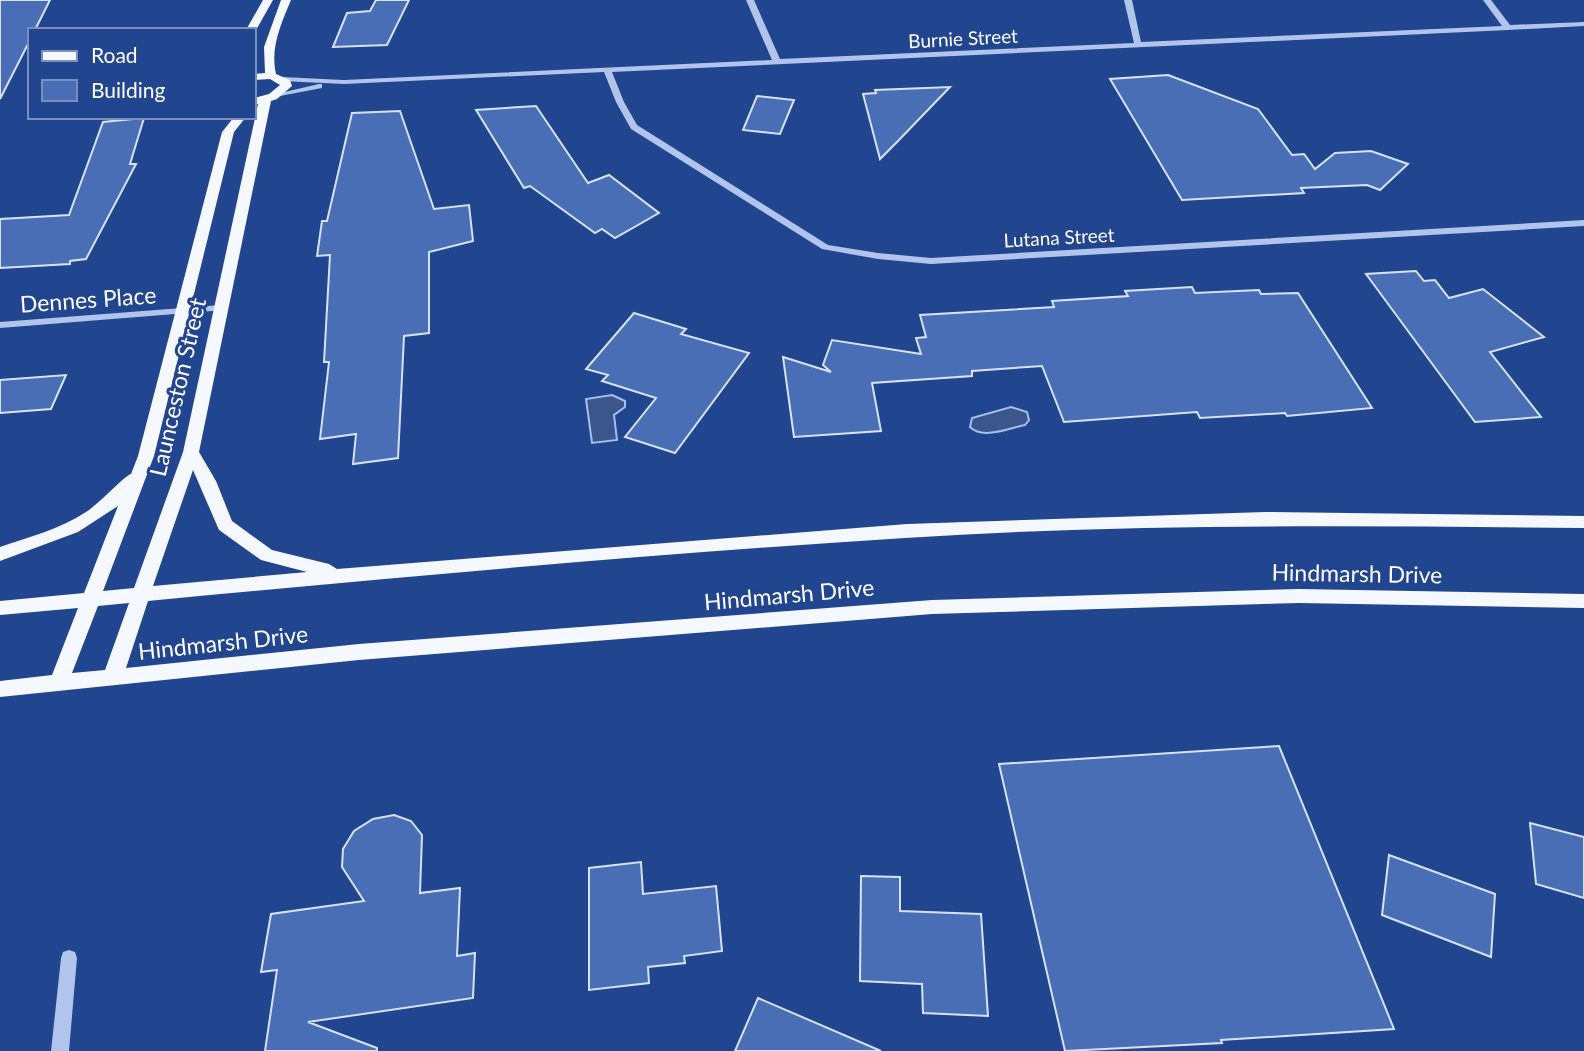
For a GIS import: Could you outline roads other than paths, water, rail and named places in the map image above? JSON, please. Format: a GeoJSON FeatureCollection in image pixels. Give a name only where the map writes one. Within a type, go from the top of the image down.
{"type":"FeatureCollection","features":[{"type":"Feature","properties":{"kind":"main road"},"geometry":{"type":"LineString","coordinates":[[252,28],[268,0]]}},
{"type":"Feature","properties":{"kind":"main road"},"geometry":{"type":"LineString","coordinates":[[260,100],[280,94],[286,86],[276,77],[266,61],[286,0]]}},
{"type":"Feature","properties":{"kind":"main road"},"geometry":{"type":"LineString","coordinates":[[256,77],[276,77]]}},
{"type":"Feature","properties":{"kind":"main road","name":"Launceston Street"},"geometry":{"type":"LineString","coordinates":[[112,679],[191,452],[260,100]]}},
{"type":"Feature","properties":{"kind":"main road","name":"Launceston Street"},"geometry":{"type":"LineString","coordinates":[[59,683],[146,456],[228,132],[238,119]]}},
{"type":"Feature","properties":{"kind":"main road"},"geometry":{"type":"LineString","coordinates":[[191,452],[208,481],[225,525],[267,555],[351,575]]}},
{"type":"Feature","properties":{"kind":"main road"},"geometry":{"type":"LineString","coordinates":[[0,554],[50,539],[93,518],[125,490],[146,456]]}},
{"type":"Feature","properties":{"kind":"main road"},"geometry":{"type":"LineString","coordinates":[[0,608],[351,575],[907,531],[1265,517],[1584,522]]}},
{"type":"Feature","properties":{"kind":"main road","name":"Hindmarsh Drive"},"geometry":{"type":"LineString","coordinates":[[0,689],[359,652],[933,607],[1299,596],[1584,601]]}},
{"type":"Feature","properties":{"kind":"street"},"geometry":{"type":"LineString","coordinates":[[750,0],[777,62]]}},
{"type":"Feature","properties":{"kind":"street"},"geometry":{"type":"LineString","coordinates":[[1128,0],[1138,45]]}},
{"type":"Feature","properties":{"kind":"street"},"geometry":{"type":"LineString","coordinates":[[1487,0],[1508,28]]}},
{"type":"Feature","properties":{"kind":"street","name":"Burnie Street"},"geometry":{"type":"LineString","coordinates":[[276,77],[344,82],[1584,24]]}},
{"type":"Feature","properties":{"kind":"street","name":"Lutana Street"},"geometry":{"type":"LineString","coordinates":[[607,70],[620,103],[634,127],[825,247],[878,256],[931,261],[1584,223]]}},
{"type":"Feature","properties":{"kind":"street","name":"Burnie Street"},"geometry":{"type":"LineString","coordinates":[[280,94],[344,82]]}},
{"type":"Feature","properties":{"kind":"street","name":"Dennes Place"},"geometry":{"type":"LineString","coordinates":[[0,325],[221,308]]}},
{"type":"Feature","properties":{"kind":"street"},"geometry":{"type":"LineString","coordinates":[[60,1051],[69,958]]}},
{"type":"Feature","properties":{"kind":"water"},"geometry":{"type":"Polygon","coordinates":[[[612,395],[625,401],[625,407],[614,415],[617,440],[592,443],[586,399],[612,395]]]}},
{"type":"Feature","properties":{"kind":"water"},"geometry":{"type":"Polygon","coordinates":[[[1011,407],[1027,412],[1029,420],[1025,425],[989,433],[975,431],[970,427],[972,418],[1011,407]]]}}]}
